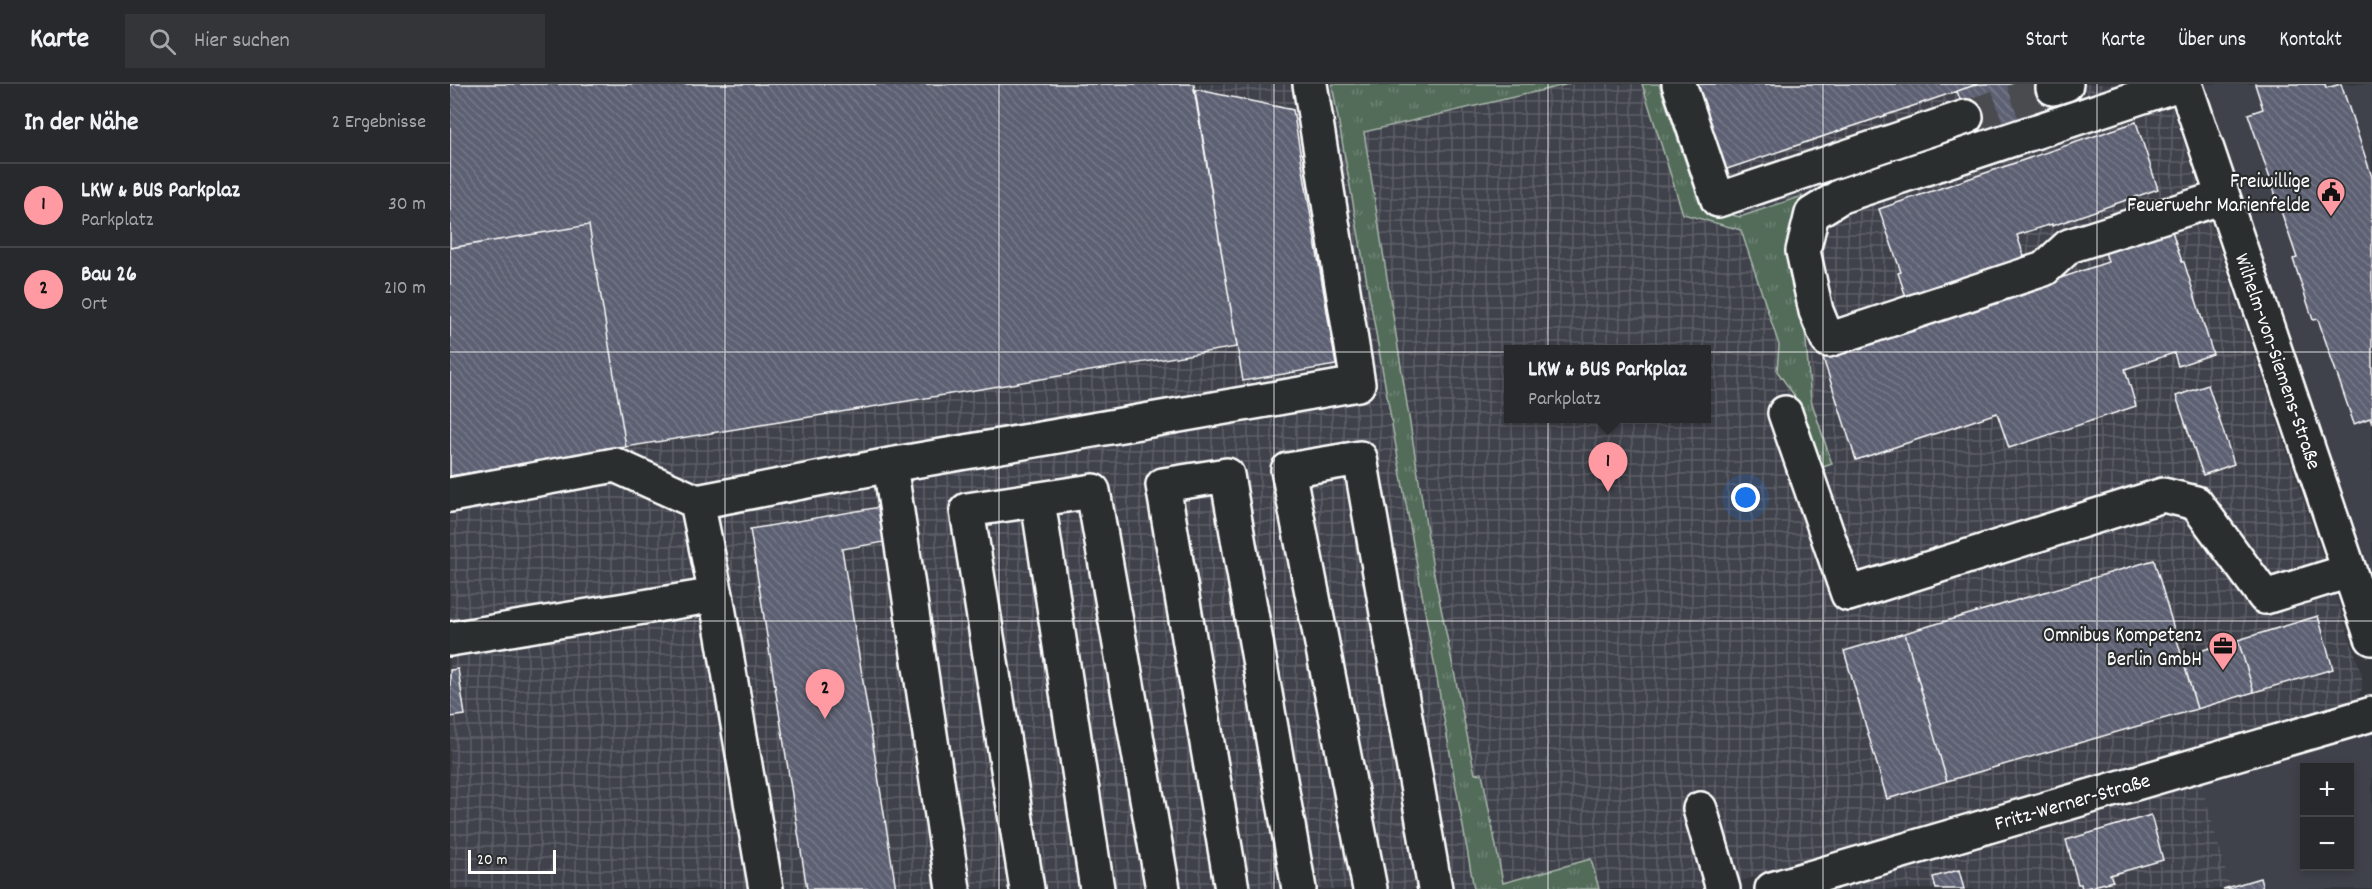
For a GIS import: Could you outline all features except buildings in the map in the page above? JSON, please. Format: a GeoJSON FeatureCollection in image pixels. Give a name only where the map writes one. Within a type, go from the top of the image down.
{"type":"FeatureCollection","features":[{"type":"Feature","properties":{"kind":"street"},"geometry":{"type":"LineString","coordinates":[[450,495],[615,465],[697,502],[890,465],[1358,384],[1310,84]]}},
{"type":"Feature","properties":{"kind":"street"},"geometry":{"type":"LineString","coordinates":[[1679,84],[1718,200],[1966,117]]}},
{"type":"Feature","properties":{"kind":"street"},"geometry":{"type":"LineString","coordinates":[[2179,84],[1841,196],[1812,214],[1803,251],[1816,311],[1828,340],[2044,269],[2069,246],[2223,197]]}},
{"type":"Feature","properties":{"kind":"street","name":"Wilhelm-von-Siemens-Straße"},"geometry":{"type":"LineString","coordinates":[[2185,84],[2372,638]]}},
{"type":"Feature","properties":{"kind":"street"},"geometry":{"type":"LineString","coordinates":[[1785,413],[1848,594],[2163,495],[2196,503],[2265,597],[2349,572]]}},
{"type":"Feature","properties":{"kind":"street"},"geometry":{"type":"LineString","coordinates":[[1370,889],[1288,470],[1360,458],[1435,889]]}},
{"type":"Feature","properties":{"kind":"street"},"geometry":{"type":"LineString","coordinates":[[890,465],[953,889]]}},
{"type":"Feature","properties":{"kind":"street"},"geometry":{"type":"LineString","coordinates":[[1232,889],[1163,485],[1227,475],[1299,889]]}},
{"type":"Feature","properties":{"kind":"street"},"geometry":{"type":"LineString","coordinates":[[1027,889],[967,510],[1094,491],[1163,889]]}},
{"type":"Feature","properties":{"kind":"street"},"geometry":{"type":"LineString","coordinates":[[1038,501],[1097,889]]}},
{"type":"Feature","properties":{"kind":"street"},"geometry":{"type":"LineString","coordinates":[[697,502],[716,596],[766,889]]}},
{"type":"Feature","properties":{"kind":"street"},"geometry":{"type":"LineString","coordinates":[[450,639],[716,596]]}},
{"type":"Feature","properties":{"kind":"street","name":"Fritz-Werner-Straße"},"geometry":{"type":"LineString","coordinates":[[1773,889],[2372,714]]}},
{"type":"Feature","properties":{"kind":"street"},"geometry":{"type":"LineString","coordinates":[[1700,809],[1723,889]]}},
{"type":"Feature","properties":{"kind":"shaded area"},"geometry":{"type":"Polygon","coordinates":[[[450,84],[2164,84],[2362,675],[2362,689],[2351,703],[1713,889],[450,889],[450,84]]]}},
{"type":"Feature","properties":{"kind":"shaded area"},"geometry":{"type":"Polygon","coordinates":[[[2205,84],[2372,84],[2372,576],[2206,87],[2205,84]]]}},
{"type":"Feature","properties":{"kind":"shaded area"},"geometry":{"type":"Polygon","coordinates":[[[2372,733],[2372,889],[2231,889],[2201,783],[2372,733]]]}},
{"type":"Feature","properties":{"kind":"shaded area"},"geometry":{"type":"Polygon","coordinates":[[[2201,783],[2231,889],[1837,889],[1978,847],[2201,783]]]}},
{"type":"Feature","properties":{"kind":"green space"},"geometry":{"type":"Polygon","coordinates":[[[1332,84],[1569,84],[1364,132],[1433,569],[1475,774],[1482,773],[1503,883],[1591,859],[1599,889],[1474,889],[1332,84]]]}},
{"type":"Feature","properties":{"kind":"green space"},"geometry":{"type":"Polygon","coordinates":[[[1642,84],[1659,84],[1701,207],[1740,217],[1802,196],[1791,267],[1802,295],[1811,400],[1832,464],[1823,467],[1794,395],[1777,371],[1779,345],[1741,230],[1683,214],[1642,84]]]}},
{"type":"Feature","properties":{"kind":"tunnel"},"geometry":{"type":"LineString","coordinates":[[1966,117],[2053,88]]}},
{"type":"Feature","properties":{"kind":"place","name":"Freiwillige Feuerwehr Marienfelde"},"geometry":{"type":"Point","coordinates":[2331,218]}},
{"type":"Feature","properties":{"kind":"place","name":"LKW & BUS Parkplaz"},"geometry":{"type":"Point","coordinates":[1608,492]}},
{"type":"Feature","properties":{"kind":"place","name":"Omnibus Kompetenz Berlin GmbH"},"geometry":{"type":"Point","coordinates":[2223,672]}},
{"type":"Feature","properties":{"kind":"place","name":"Bau 26"},"geometry":{"type":"Point","coordinates":[825,719]}}]}
